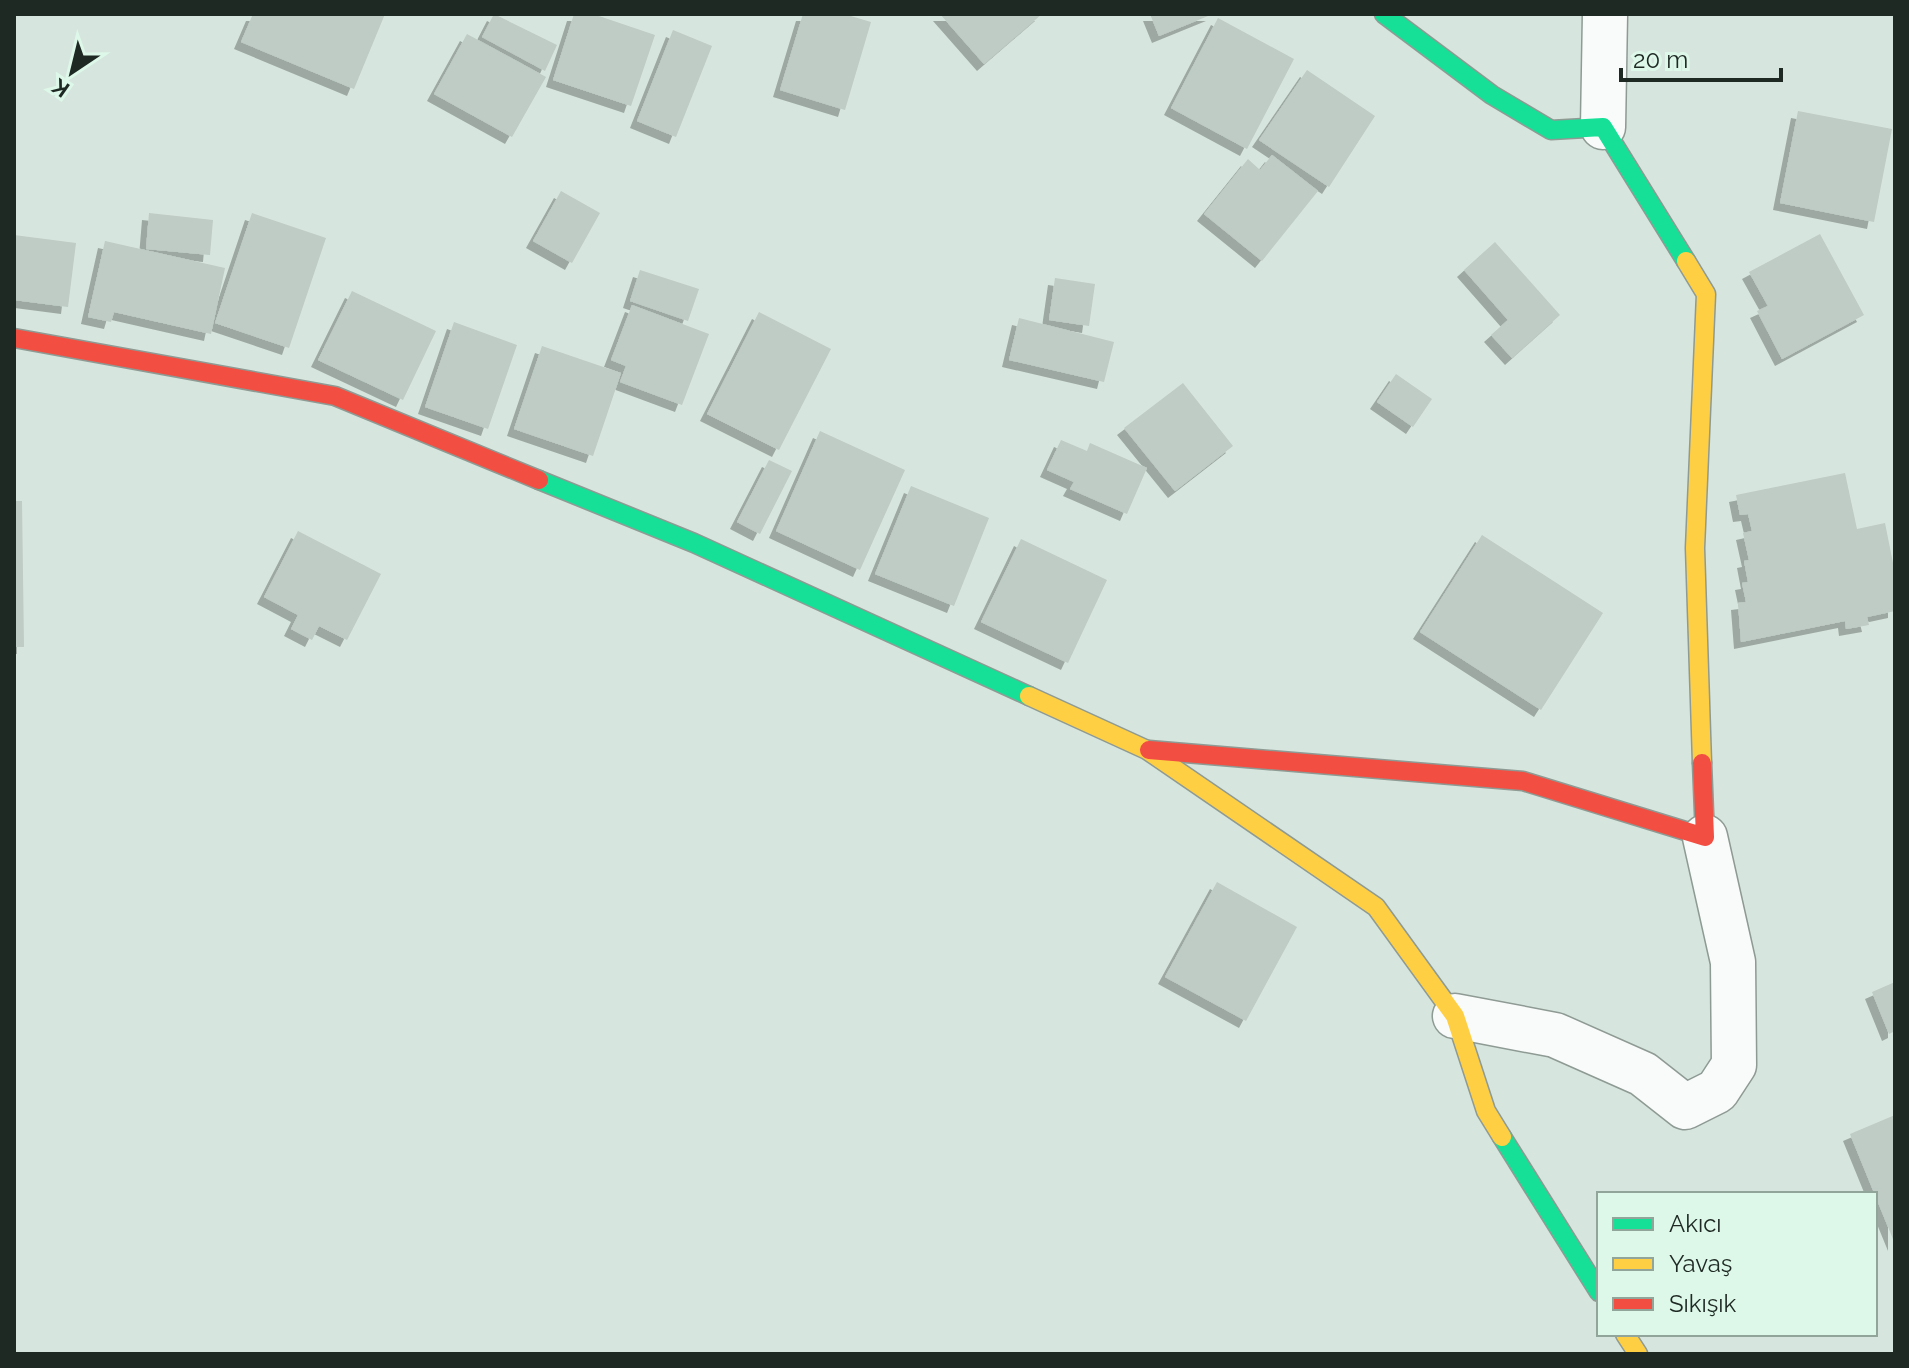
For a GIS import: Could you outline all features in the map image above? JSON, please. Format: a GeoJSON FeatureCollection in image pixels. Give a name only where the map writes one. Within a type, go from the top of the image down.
{"type":"FeatureCollection","features":[{"type":"Feature","properties":{"kind":"street"},"geometry":{"type":"LineString","coordinates":[[1384,14],[1492,95],[1551,130],[1603,127]]}},
{"type":"Feature","properties":{"kind":"street"},"geometry":{"type":"LineString","coordinates":[[1455,1016],[1555,1035],[1643,1074],[1685,1107],[1717,1091],[1734,1065],[1733,962],[1705,837],[1695,548],[1706,294],[1603,127],[1605,14]]}},
{"type":"Feature","properties":{"kind":"street"},"geometry":{"type":"LineString","coordinates":[[14,338],[335,396],[694,543],[1147,750],[1376,907],[1455,1016],[1486,1111],[1597,1289]]}},
{"type":"Feature","properties":{"kind":"street"},"geometry":{"type":"LineString","coordinates":[[1147,750],[1523,781],[1705,837]]}},
{"type":"Feature","properties":{"kind":"street"},"geometry":{"type":"LineString","coordinates":[[1626,1336],[1638,1354]]}},
{"type":"Feature","properties":{"kind":"building"},"geometry":{"type":"Polygon","coordinates":[[[253,14],[385,14],[354,89],[241,42],[253,14]]]}},
{"type":"Feature","properties":{"kind":"building"},"geometry":{"type":"Polygon","coordinates":[[[494,14],[557,45],[545,71],[482,37],[494,14]]]}},
{"type":"Feature","properties":{"kind":"building"},"geometry":{"type":"Polygon","coordinates":[[[574,14],[593,14],[655,35],[631,106],[553,80],[574,14]]]}},
{"type":"Feature","properties":{"kind":"building"},"geometry":{"type":"Polygon","coordinates":[[[803,14],[844,14],[871,22],[845,110],[780,90],[803,14]]]}},
{"type":"Feature","properties":{"kind":"building"},"geometry":{"type":"Polygon","coordinates":[[[940,14],[1042,14],[984,64],[940,14]]]}},
{"type":"Feature","properties":{"kind":"building"},"geometry":{"type":"Polygon","coordinates":[[[1150,14],[1213,14],[1159,36],[1150,14]]]}},
{"type":"Feature","properties":{"kind":"building"},"geometry":{"type":"Polygon","coordinates":[[[1218,18],[1294,59],[1247,149],[1171,108],[1218,18]]]}},
{"type":"Feature","properties":{"kind":"building"},"geometry":{"type":"Polygon","coordinates":[[[673,30],[712,46],[676,137],[637,121],[673,30]]]}},
{"type":"Feature","properties":{"kind":"building"},"geometry":{"type":"Polygon","coordinates":[[[467,34],[546,77],[512,137],[434,94],[467,34]]]}},
{"type":"Feature","properties":{"kind":"building"},"geometry":{"type":"Polygon","coordinates":[[[1307,70],[1375,116],[1329,187],[1259,140],[1307,70]]]}},
{"type":"Feature","properties":{"kind":"building"},"geometry":{"type":"Polygon","coordinates":[[[1798,111],[1892,129],[1874,222],[1780,203],[1798,111]]]}},
{"type":"Feature","properties":{"kind":"building"},"geometry":{"type":"Polygon","coordinates":[[[1272,155],[1318,191],[1262,261],[1204,214],[1248,159],[1260,170],[1272,155]]]}},
{"type":"Feature","properties":{"kind":"building"},"geometry":{"type":"Polygon","coordinates":[[[561,191],[600,213],[572,263],[533,241],[561,191]]]}},
{"type":"Feature","properties":{"kind":"building"},"geometry":{"type":"Polygon","coordinates":[[[149,213],[213,220],[210,255],[146,249],[149,213]]]}},
{"type":"Feature","properties":{"kind":"building"},"geometry":{"type":"Polygon","coordinates":[[[252,213],[326,238],[289,348],[215,323],[252,213]]]}},
{"type":"Feature","properties":{"kind":"building"},"geometry":{"type":"Polygon","coordinates":[[[1820,234],[1864,315],[1782,359],[1757,311],[1768,306],[1749,272],[1820,234]]]}},
{"type":"Feature","properties":{"kind":"building"},"geometry":{"type":"Polygon","coordinates":[[[14,235],[76,243],[68,307],[14,300],[14,235]]]}},
{"type":"Feature","properties":{"kind":"building"},"geometry":{"type":"Polygon","coordinates":[[[105,241],[225,268],[211,334],[114,312],[111,322],[88,317],[105,241]]]}},
{"type":"Feature","properties":{"kind":"building"},"geometry":{"type":"Polygon","coordinates":[[[1495,242],[1560,315],[1512,358],[1491,335],[1508,320],[1464,270],[1495,242]]]}},
{"type":"Feature","properties":{"kind":"building"},"geometry":{"type":"Polygon","coordinates":[[[640,270],[699,289],[688,321],[630,301],[640,270]]]}},
{"type":"Feature","properties":{"kind":"building"},"geometry":{"type":"Polygon","coordinates":[[[1055,278],[1095,284],[1089,326],[1049,320],[1055,278]]]}},
{"type":"Feature","properties":{"kind":"building"},"geometry":{"type":"Polygon","coordinates":[[[352,291],[436,331],[403,400],[318,360],[352,291]]]}},
{"type":"Feature","properties":{"kind":"building"},"geometry":{"type":"Polygon","coordinates":[[[632,305],[709,334],[682,405],[620,382],[626,366],[611,360],[632,305]]]}},
{"type":"Feature","properties":{"kind":"building"},"geometry":{"type":"Polygon","coordinates":[[[759,312],[831,349],[779,450],[707,414],[759,312]]]}},
{"type":"Feature","properties":{"kind":"building"},"geometry":{"type":"Polygon","coordinates":[[[1019,318],[1114,342],[1104,382],[1009,360],[1019,318]]]}},
{"type":"Feature","properties":{"kind":"building"},"geometry":{"type":"Polygon","coordinates":[[[454,322],[517,345],[488,429],[425,407],[454,322]]]}},
{"type":"Feature","properties":{"kind":"building"},"geometry":{"type":"Polygon","coordinates":[[[542,346],[621,373],[593,456],[514,429],[542,346]]]}},
{"type":"Feature","properties":{"kind":"building"},"geometry":{"type":"Polygon","coordinates":[[[1396,374],[1432,399],[1413,427],[1377,402],[1396,374]]]}},
{"type":"Feature","properties":{"kind":"building"},"geometry":{"type":"Polygon","coordinates":[[[1183,383],[1233,446],[1175,491],[1124,428],[1183,383]]]}},
{"type":"Feature","properties":{"kind":"building"},"geometry":{"type":"Polygon","coordinates":[[[820,431],[905,470],[860,570],[776,531],[820,431]]]}},
{"type":"Feature","properties":{"kind":"building"},"geometry":{"type":"Polygon","coordinates":[[[1061,440],[1087,451],[1090,443],[1147,468],[1127,514],[1070,489],[1074,482],[1047,470],[1061,440]]]}},
{"type":"Feature","properties":{"kind":"building"},"geometry":{"type":"Polygon","coordinates":[[[769,460],[792,471],[760,534],[737,522],[769,460]]]}},
{"type":"Feature","properties":{"kind":"building"},"geometry":{"type":"Polygon","coordinates":[[[1845,473],[1857,529],[1885,523],[1895,573],[1895,611],[1867,617],[1869,625],[1846,629],[1845,621],[1741,642],[1738,603],[1746,602],[1742,583],[1748,582],[1744,561],[1749,560],[1743,533],[1752,531],[1748,514],[1740,515],[1736,495],[1845,473]]]}},
{"type":"Feature","properties":{"kind":"building"},"geometry":{"type":"Polygon","coordinates":[[[911,486],[989,518],[954,606],[875,574],[911,486]]]}},
{"type":"Feature","properties":{"kind":"building"},"geometry":{"type":"Polygon","coordinates":[[[14,501],[22,501],[24,647],[14,647],[14,501]]]}},
{"type":"Feature","properties":{"kind":"building"},"geometry":{"type":"Polygon","coordinates":[[[298,531],[381,574],[347,640],[319,626],[312,640],[291,629],[298,615],[264,597],[298,531]]]}},
{"type":"Feature","properties":{"kind":"building"},"geometry":{"type":"Polygon","coordinates":[[[1482,535],[1603,613],[1541,710],[1420,632],[1482,535]]]}},
{"type":"Feature","properties":{"kind":"building"},"geometry":{"type":"Polygon","coordinates":[[[1021,539],[1107,580],[1068,663],[981,622],[1021,539]]]}},
{"type":"Feature","properties":{"kind":"building"},"geometry":{"type":"Polygon","coordinates":[[[1217,882],[1297,927],[1246,1021],[1165,977],[1217,882]]]}},
{"type":"Feature","properties":{"kind":"building"},"geometry":{"type":"Polygon","coordinates":[[[1895,982],[1895,1031],[1889,1034],[1872,992],[1895,982]]]}},
{"type":"Feature","properties":{"kind":"building"},"geometry":{"type":"Polygon","coordinates":[[[1895,1115],[1895,1244],[1877,1200],[1877,1192],[1874,1192],[1850,1134],[1895,1115]]]}},
{"type":"Feature","properties":{"kind":"traffic: fast"},"geometry":{"type":"LineString","coordinates":[[1384,14],[1492,95],[1551,130],[1603,127],[1686,261]]}},
{"type":"Feature","properties":{"kind":"traffic: fast"},"geometry":{"type":"LineString","coordinates":[[539,480],[694,543],[1029,696]]}},
{"type":"Feature","properties":{"kind":"traffic: fast"},"geometry":{"type":"LineString","coordinates":[[1502,1137],[1597,1289]]}},
{"type":"Feature","properties":{"kind":"traffic: slow"},"geometry":{"type":"LineString","coordinates":[[1686,261],[1706,294],[1695,548],[1702,763]]}},
{"type":"Feature","properties":{"kind":"traffic: slow"},"geometry":{"type":"LineString","coordinates":[[1029,696],[1147,750],[1376,907],[1455,1016],[1486,1111],[1502,1137]]}},
{"type":"Feature","properties":{"kind":"traffic: slow"},"geometry":{"type":"LineString","coordinates":[[1626,1336],[1638,1354]]}},
{"type":"Feature","properties":{"kind":"traffic: jam"},"geometry":{"type":"LineString","coordinates":[[14,338],[335,396],[539,480]]}},
{"type":"Feature","properties":{"kind":"traffic: jam"},"geometry":{"type":"LineString","coordinates":[[1149,750],[1523,781],[1705,837],[1702,763]]}}]}
